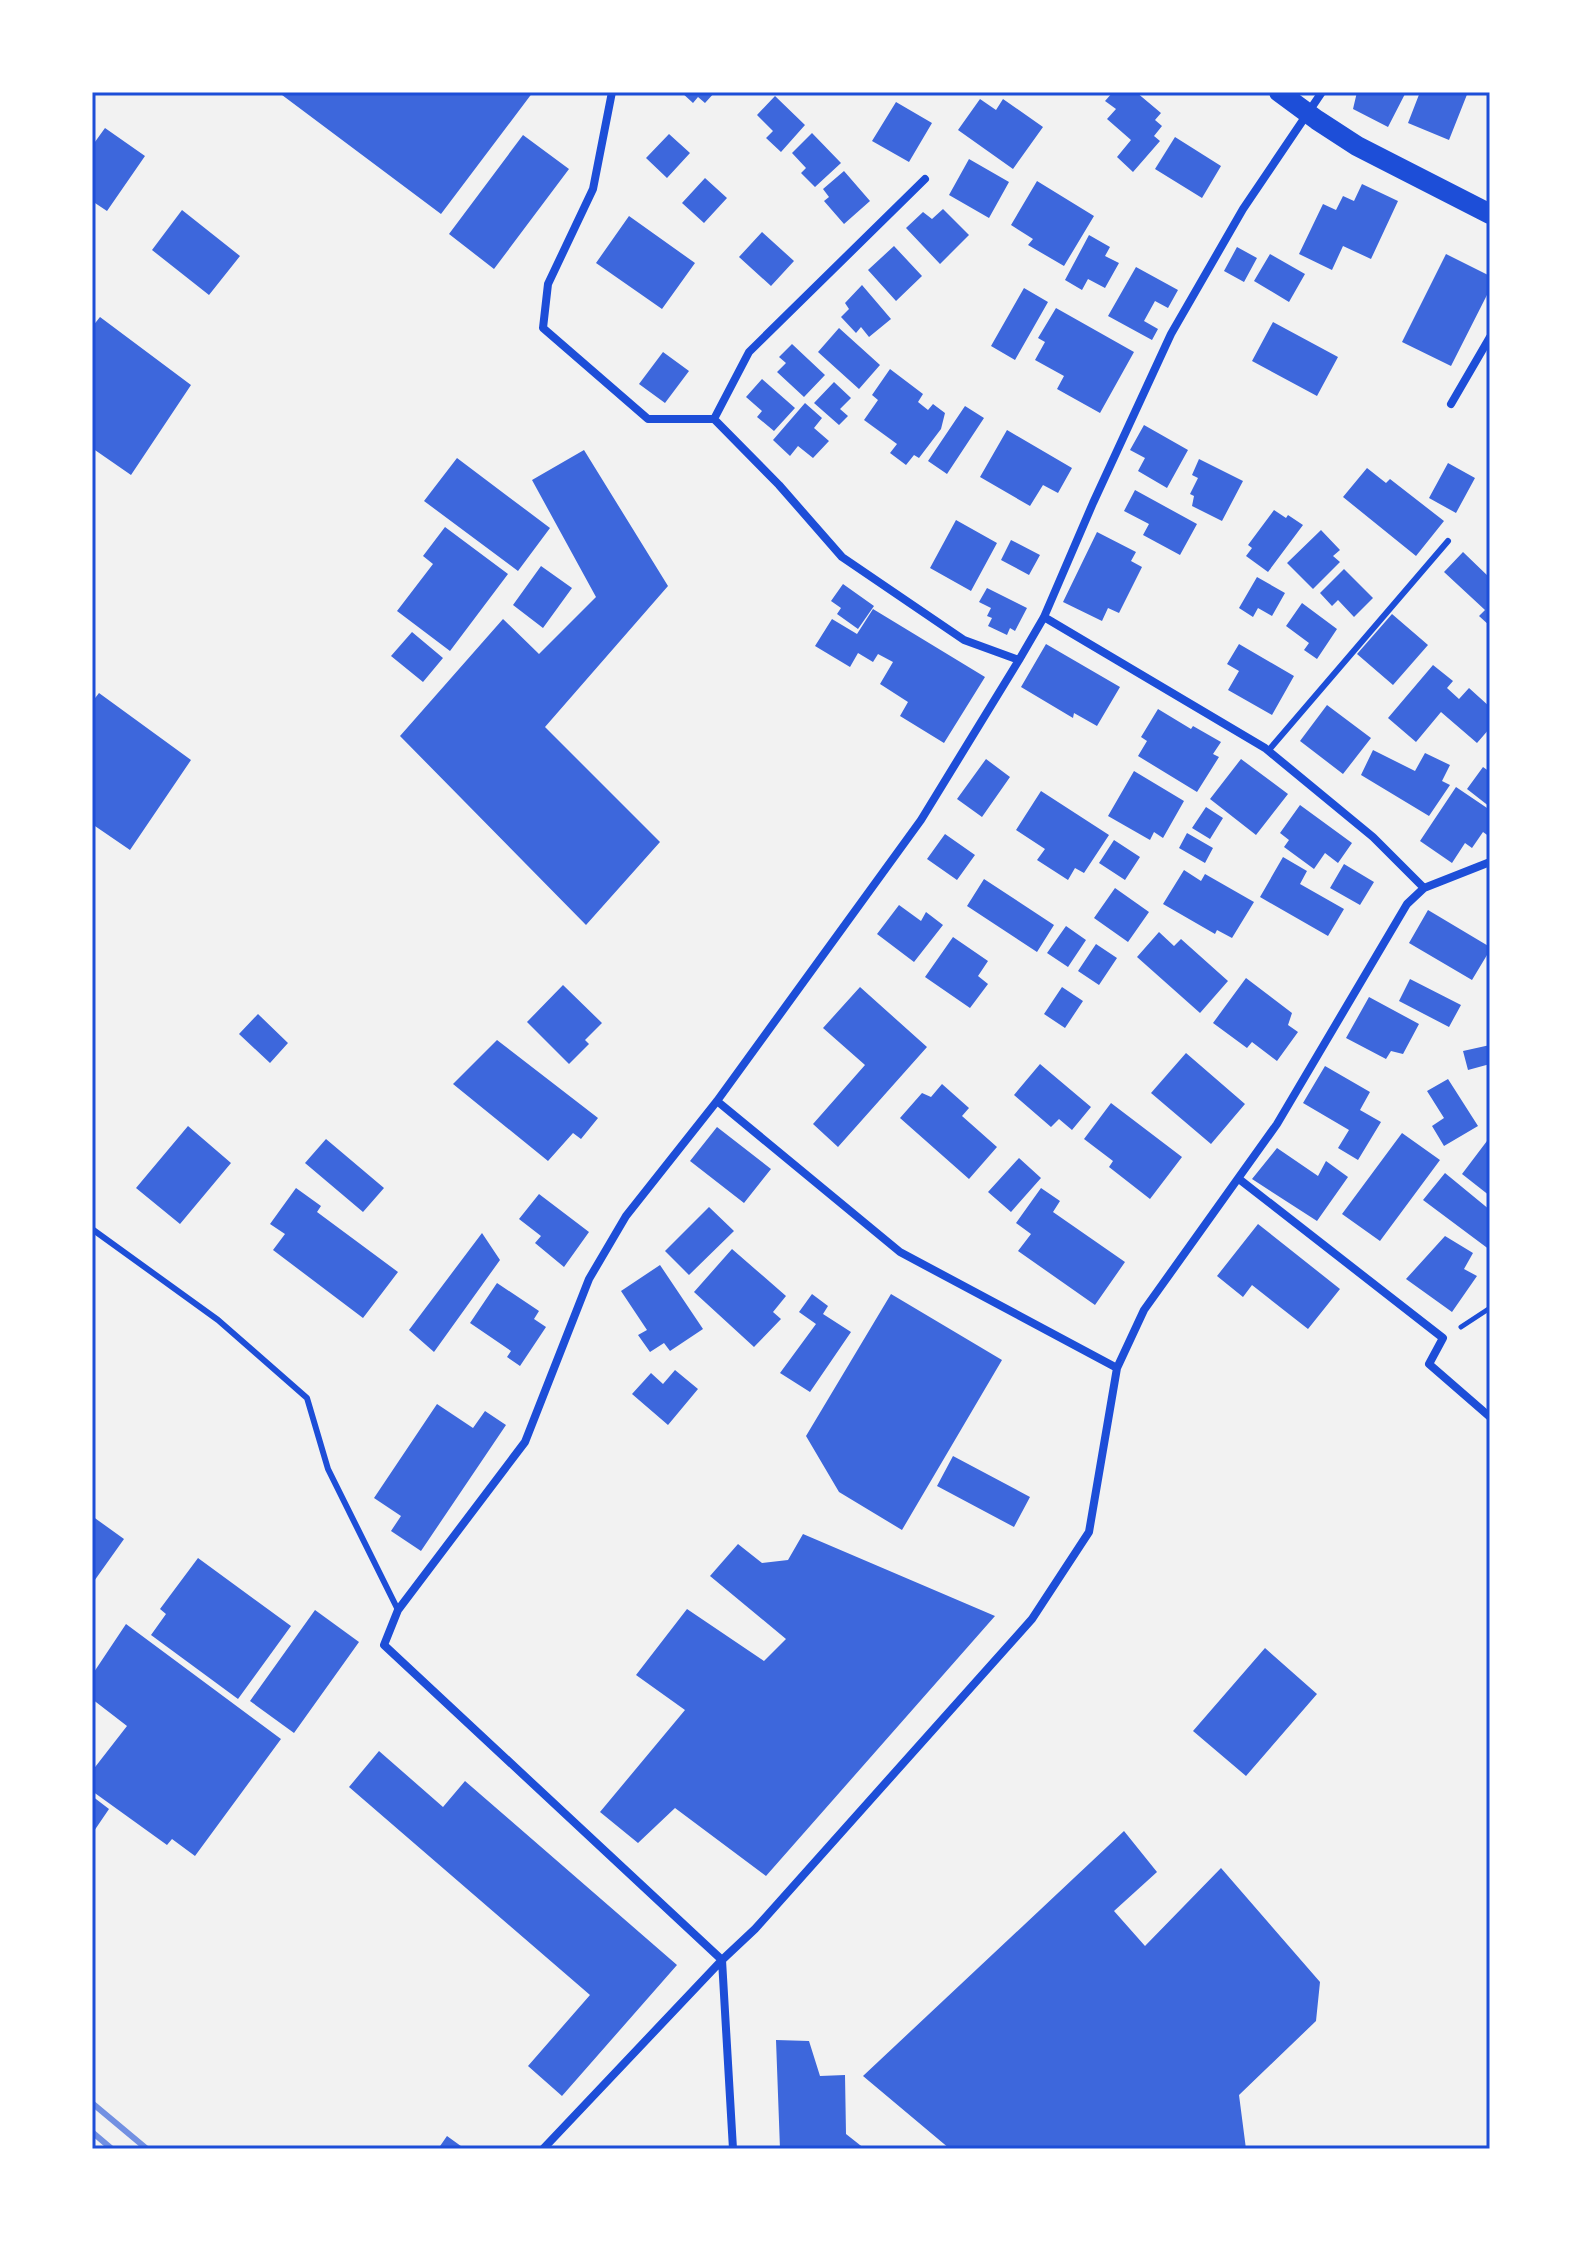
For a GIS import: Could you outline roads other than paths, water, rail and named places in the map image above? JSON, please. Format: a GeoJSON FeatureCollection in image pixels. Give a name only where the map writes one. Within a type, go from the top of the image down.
{"type":"FeatureCollection","features":[{"type":"Feature","properties":{"kind":"main road"},"geometry":{"type":"LineString","coordinates":[[1279,92],[1357,146],[1490,214]]}},
{"type":"Feature","properties":{"kind":"street"},"geometry":{"type":"LineString","coordinates":[[612,92],[593,189],[548,284],[543,328],[648,419],[714,419],[779,485],[842,557],[964,640],[1019,660]]}},
{"type":"Feature","properties":{"kind":"street"},"geometry":{"type":"LineString","coordinates":[[733,2149],[722,1960],[384,1645],[398,1610],[525,1442],[589,1279],[626,1216],[717,1101],[921,820],[1019,660],[1044,617],[1171,334],[1243,209],[1322,92]]}},
{"type":"Feature","properties":{"kind":"street"},"geometry":{"type":"LineString","coordinates":[[714,419],[749,352],[925,179]]}},
{"type":"Feature","properties":{"kind":"street"},"geometry":{"type":"LineString","coordinates":[[1451,404],[1490,337]]}},
{"type":"Feature","properties":{"kind":"street"},"geometry":{"type":"LineString","coordinates":[[1044,617],[1268,751],[1373,837],[1424,888]]}},
{"type":"Feature","properties":{"kind":"street"},"geometry":{"type":"LineString","coordinates":[[543,2149],[755,1929],[1032,1619],[1089,1532],[1117,1368],[1144,1310],[1277,1124],[1407,904],[1424,888],[1490,862]]}},
{"type":"Feature","properties":{"kind":"street"},"geometry":{"type":"LineString","coordinates":[[717,1101],[900,1252],[1117,1368]]}},
{"type":"Feature","properties":{"kind":"street"},"geometry":{"type":"LineString","coordinates":[[1239,1179],[1443,1338],[1429,1364],[1490,1417]]}},
{"type":"Feature","properties":{"kind":"lane"},"geometry":{"type":"LineString","coordinates":[[1268,751],[1448,541]]}},
{"type":"Feature","properties":{"kind":"lane"},"geometry":{"type":"LineString","coordinates":[[92,1229],[218,1320],[307,1398],[328,1469],[398,1610]]}},
{"type":"Feature","properties":{"kind":"railway"},"geometry":{"type":"LineString","coordinates":[[92,2103],[147,2149]]}},
{"type":"Feature","properties":{"kind":"railway"},"geometry":{"type":"LineString","coordinates":[[92,2132],[112,2149]]}}]}
